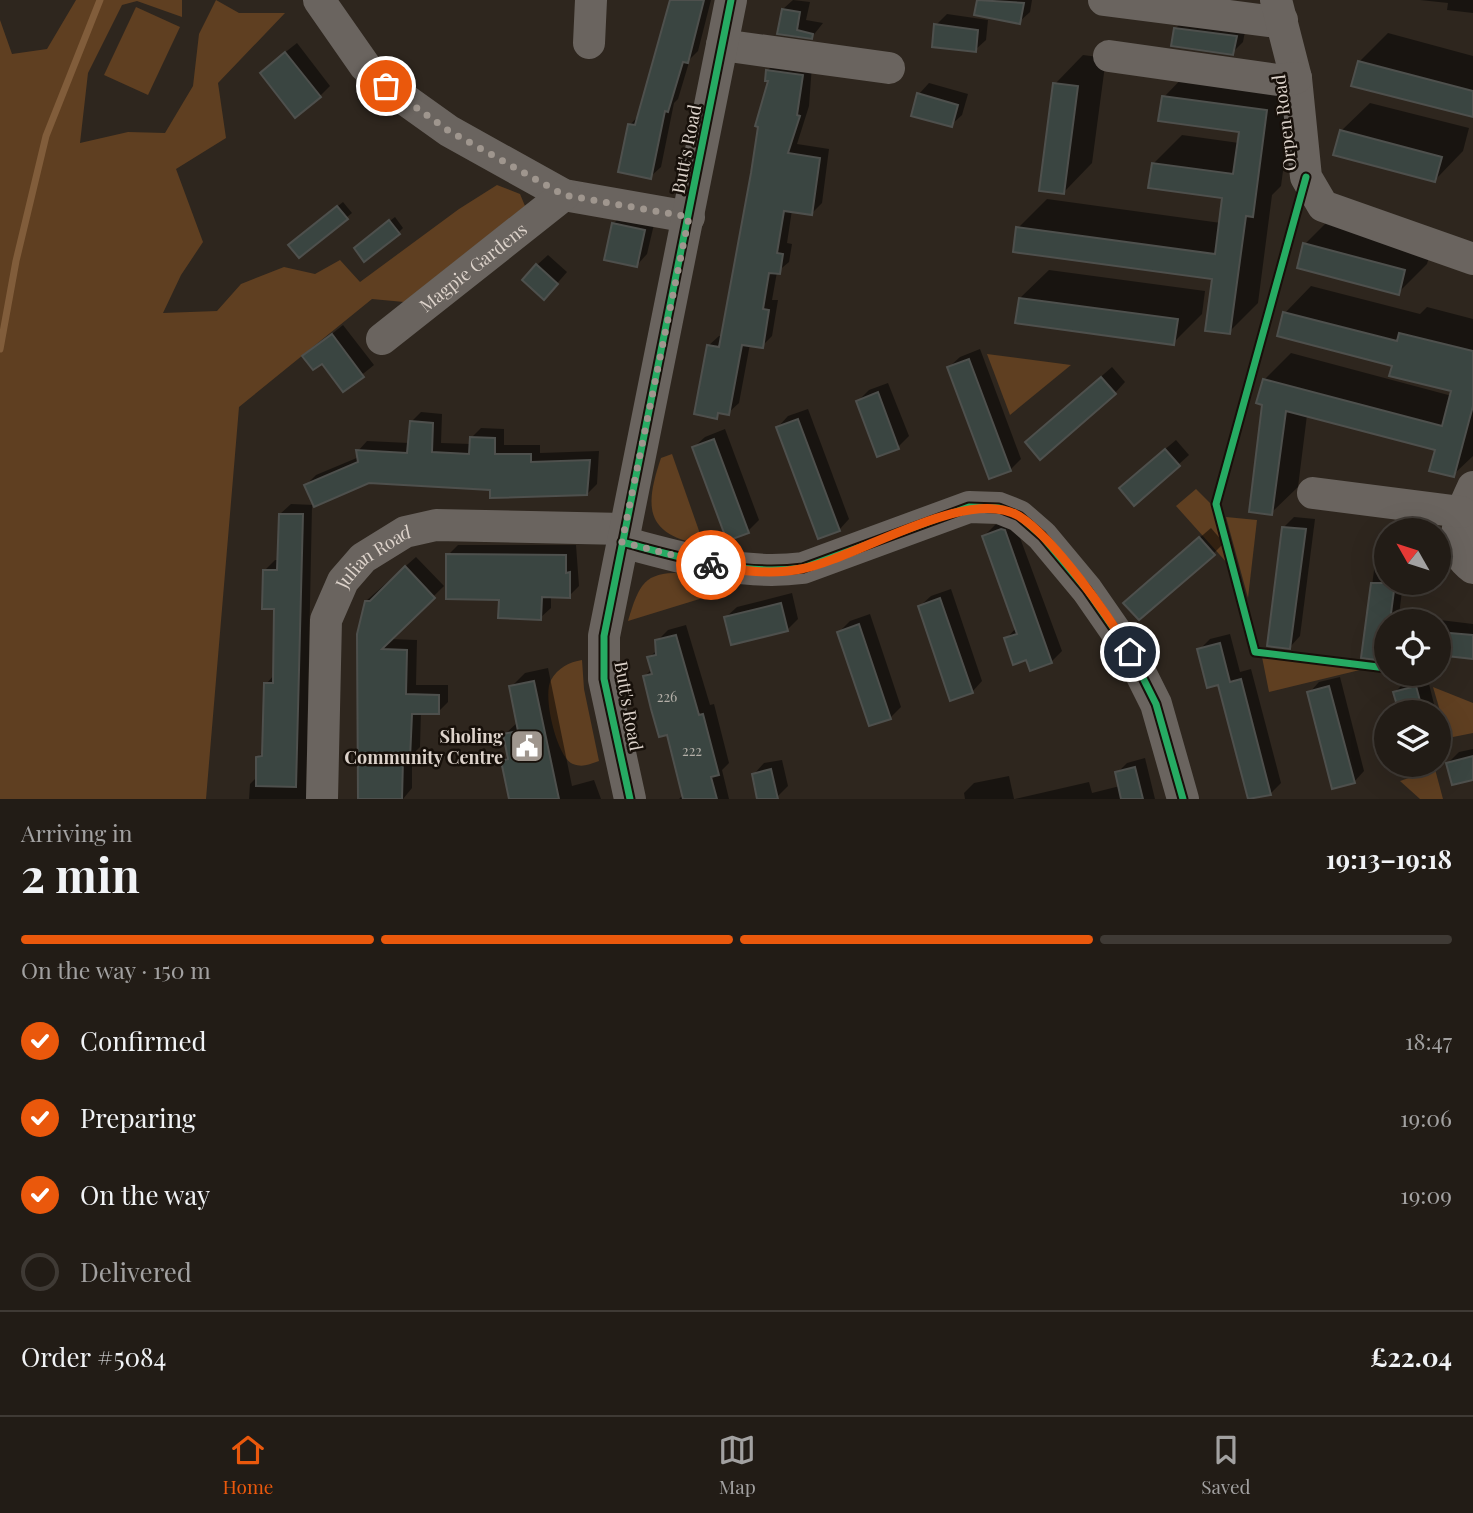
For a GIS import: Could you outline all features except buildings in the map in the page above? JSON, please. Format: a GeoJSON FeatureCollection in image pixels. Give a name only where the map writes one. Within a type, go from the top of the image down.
{"type":"FeatureCollection","features":[{"type":"Feature","properties":{"kind":"street"},"geometry":{"type":"LineString","coordinates":[[319,0],[365,66],[386,86],[449,131],[564,195],[689,217]]}},
{"type":"Feature","properties":{"kind":"street"},"geometry":{"type":"LineString","coordinates":[[589,43],[591,0]]}},
{"type":"Feature","properties":{"kind":"street","name":"Butt's Road"},"geometry":{"type":"LineString","coordinates":[[631,799],[604,679],[604,636],[731,0]]}},
{"type":"Feature","properties":{"kind":"street"},"geometry":{"type":"LineString","coordinates":[[1104,0],[1268,21],[1279,10]]}},
{"type":"Feature","properties":{"kind":"street","name":"Orpen Road"},"geometry":{"type":"LineString","coordinates":[[1279,10],[1296,78],[1306,177],[1323,206],[1473,259]]}},
{"type":"Feature","properties":{"kind":"street"},"geometry":{"type":"LineString","coordinates":[[722,45],[889,68]]}},
{"type":"Feature","properties":{"kind":"street","name":"Orpen Road"},"geometry":{"type":"LineString","coordinates":[[1109,56],[1278,80],[1296,78]]}},
{"type":"Feature","properties":{"kind":"street","name":"Magpie Gardens"},"geometry":{"type":"LineString","coordinates":[[382,339],[564,195]]}},
{"type":"Feature","properties":{"kind":"street"},"geometry":{"type":"LineString","coordinates":[[1313,493],[1467,500],[1457,543],[1460,555],[1473,568]]}},
{"type":"Feature","properties":{"kind":"street","name":"Julian Road"},"geometry":{"type":"LineString","coordinates":[[322,799],[326,620],[343,581],[363,558],[405,532],[436,525],[623,536],[741,571],[775,572],[803,568],[969,507],[999,508],[1018,516],[1042,536],[1087,590],[1130,652],[1156,704],[1183,799]]}},
{"type":"Feature","properties":{"kind":"shaded area"},"geometry":{"type":"Polygon","coordinates":[[[76,0],[182,0],[182,17],[137,1],[122,5],[88,73],[80,143],[128,132],[165,133],[193,86],[199,34],[216,0],[239,13],[285,13],[218,83],[226,138],[176,169],[203,242],[181,275],[163,313],[217,311],[241,284],[284,267],[315,274],[340,260],[360,282],[459,209],[497,185],[520,194],[525,206],[404,302],[372,299],[239,407],[206,799],[0,799],[0,20],[12,54],[47,49],[76,0]]]}},
{"type":"Feature","properties":{"kind":"shaded area"},"geometry":{"type":"Polygon","coordinates":[[[136,7],[180,27],[148,95],[104,75],[136,7]]]}},
{"type":"Feature","properties":{"kind":"shaded area"},"geometry":{"type":"Polygon","coordinates":[[[987,354],[1071,365],[1010,415],[987,354]]]}},
{"type":"Feature","properties":{"kind":"shaded area"},"geometry":{"type":"Polygon","coordinates":[[[672,454],[704,545],[670,534],[660,526],[654,516],[652,491],[661,458],[672,454]]]}},
{"type":"Feature","properties":{"kind":"shaded area"},"geometry":{"type":"Polygon","coordinates":[[[1196,489],[1213,506],[1228,564],[1176,506],[1196,489]]]}},
{"type":"Feature","properties":{"kind":"shaded area"},"geometry":{"type":"Polygon","coordinates":[[[1226,517],[1257,520],[1248,598],[1226,517]]]}},
{"type":"Feature","properties":{"kind":"shaded area"},"geometry":{"type":"Polygon","coordinates":[[[690,573],[715,579],[732,589],[628,621],[641,587],[647,581],[663,574],[690,573]]]}},
{"type":"Feature","properties":{"kind":"shaded area"},"geometry":{"type":"Polygon","coordinates":[[[1262,657],[1364,669],[1269,692],[1262,657]]]}},
{"type":"Feature","properties":{"kind":"shaded area"},"geometry":{"type":"Polygon","coordinates":[[[582,660],[584,689],[599,761],[580,766],[567,759],[562,750],[548,699],[551,680],[557,672],[568,664],[582,660]]]}},
{"type":"Feature","properties":{"kind":"shaded area"},"geometry":{"type":"Polygon","coordinates":[[[1433,687],[1473,703],[1473,733],[1451,737],[1451,700],[1437,700],[1433,687]]]}},
{"type":"Feature","properties":{"kind":"shaded area"},"geometry":{"type":"Polygon","coordinates":[[[1412,777],[1437,777],[1443,799],[1420,799],[1400,781],[1412,777]]]}},
{"type":"Feature","properties":{"kind":"waterway"},"geometry":{"type":"LineString","coordinates":[[0,349],[16,261],[46,136],[100,0]]}},
{"type":"Feature","properties":{"kind":"cycle path"},"geometry":{"type":"LineString","coordinates":[[630,799],[604,679],[604,636],[731,0]]}},
{"type":"Feature","properties":{"kind":"cycle path"},"geometry":{"type":"LineString","coordinates":[[1306,177],[1216,504],[1255,652],[1374,667]]}},
{"type":"Feature","properties":{"kind":"cycle path"},"geometry":{"type":"LineString","coordinates":[[622,542],[734,568],[780,570],[803,568],[969,507],[999,508],[1019,516],[1042,536],[1087,590],[1130,652],[1156,704],[1183,799]]}},
{"type":"Feature","properties":{"kind":"way so far"},"geometry":{"type":"LineString","coordinates":[[386,86],[449,131],[564,195],[689,217],[622,542],[711,565]]}},
{"type":"Feature","properties":{"kind":"place","name":"Sholing Community Centre"},"geometry":{"type":"Point","coordinates":[527,746]}},
{"type":"Feature","properties":{"kind":"route"},"geometry":{"type":"LineString","coordinates":[[711,565],[741,571],[775,572],[803,568],[969,507],[999,508],[1018,516],[1042,536],[1087,590],[1130,652]]}}]}
